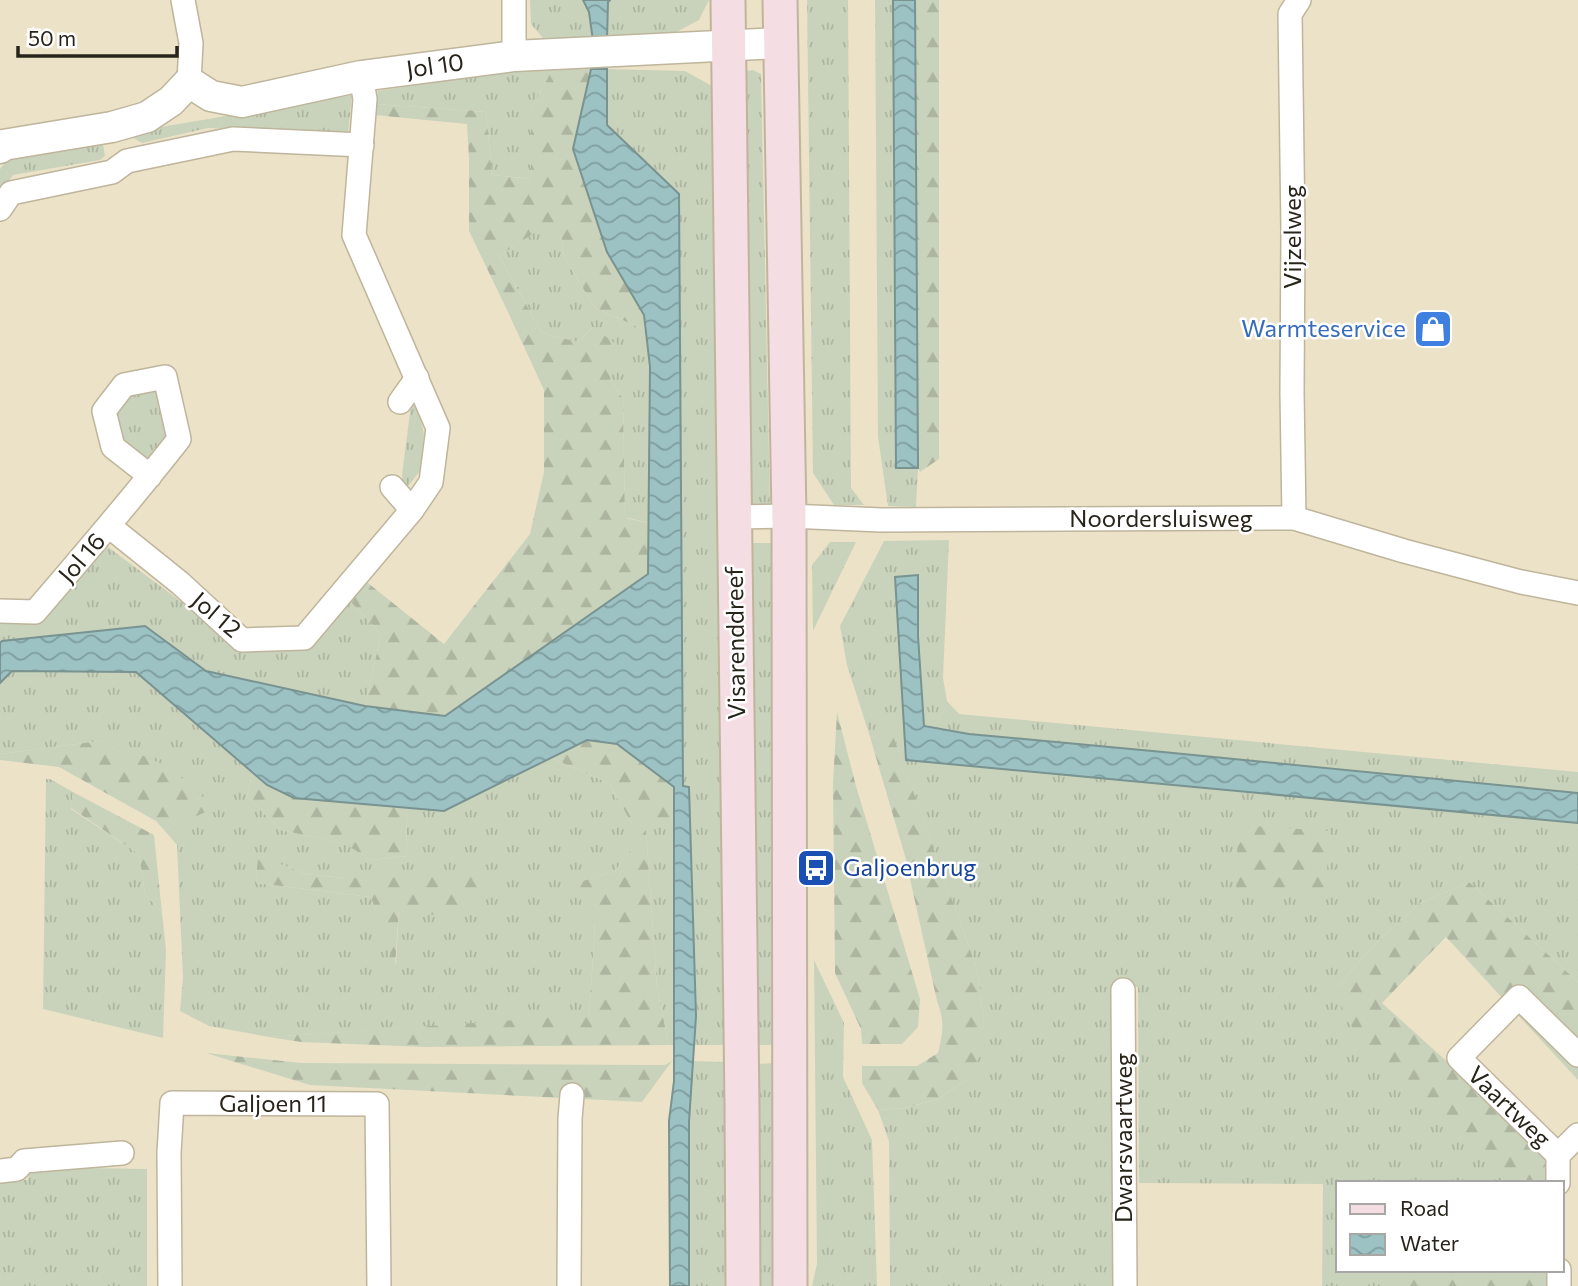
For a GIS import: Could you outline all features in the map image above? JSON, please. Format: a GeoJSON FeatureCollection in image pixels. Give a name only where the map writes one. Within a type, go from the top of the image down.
{"type":"FeatureCollection","features":[{"type":"Feature","properties":{"kind":"main road","name":"Visarenddreef"},"geometry":{"type":"LineString","coordinates":[[728,0],[743,1286]]}},
{"type":"Feature","properties":{"kind":"main road"},"geometry":{"type":"LineString","coordinates":[[780,0],[789,516],[790,1286]]}},
{"type":"Feature","properties":{"kind":"street"},"geometry":{"type":"LineString","coordinates":[[0,148],[28,139],[112,127],[147,117],[172,102],[189,82],[191,43],[183,0]]}},
{"type":"Feature","properties":{"kind":"street"},"geometry":{"type":"LineString","coordinates":[[514,0],[514,56]]}},
{"type":"Feature","properties":{"kind":"street","name":"Vijzelweg"},"geometry":{"type":"LineString","coordinates":[[1294,518],[1290,14],[1300,0]]}},
{"type":"Feature","properties":{"kind":"street","name":"Jol 10"},"geometry":{"type":"LineString","coordinates":[[189,82],[211,96],[242,102],[361,76],[514,56],[780,43]]}},
{"type":"Feature","properties":{"kind":"street","name":"Jol 12"},"geometry":{"type":"LineString","coordinates":[[109,526],[180,583],[242,640],[304,638],[412,510],[432,482],[438,428],[354,235],[365,99],[361,76]]}},
{"type":"Feature","properties":{"kind":"street"},"geometry":{"type":"LineString","coordinates":[[112,127],[127,162]]}},
{"type":"Feature","properties":{"kind":"street"},"geometry":{"type":"LineString","coordinates":[[0,209],[11,193],[112,172],[127,162],[233,139],[362,145]]}},
{"type":"Feature","properties":{"kind":"street"},"geometry":{"type":"LineString","coordinates":[[400,402],[417,378]]}},
{"type":"Feature","properties":{"kind":"street","name":"Jol 16"},"geometry":{"type":"LineString","coordinates":[[0,611],[35,612],[150,476]]}},
{"type":"Feature","properties":{"kind":"street"},"geometry":{"type":"LineString","coordinates":[[392,486],[412,510]]}},
{"type":"Feature","properties":{"kind":"street","name":"Noordersluisweg"},"geometry":{"type":"LineString","coordinates":[[735,517],[789,516],[881,520],[1294,518],[1404,551],[1578,593]]}},
{"type":"Feature","properties":{"kind":"street","name":"Dwarsvaartweg"},"geometry":{"type":"LineString","coordinates":[[1123,990],[1125,1286]]}},
{"type":"Feature","properties":{"kind":"street","name":"Vaartweg"},"geometry":{"type":"LineString","coordinates":[[1559,1181],[1558,1155],[1459,1058],[1519,997],[1578,1055]]}},
{"type":"Feature","properties":{"kind":"street"},"geometry":{"type":"LineString","coordinates":[[569,1286],[572,1095]]}},
{"type":"Feature","properties":{"kind":"street","name":"Galjoen 11"},"geometry":{"type":"LineString","coordinates":[[170,1286],[169,1153],[172,1103],[377,1104],[379,1286]]}},
{"type":"Feature","properties":{"kind":"street","name":"Vaartweg"},"geometry":{"type":"LineString","coordinates":[[1558,1155],[1578,1135]]}},
{"type":"Feature","properties":{"kind":"street"},"geometry":{"type":"LineString","coordinates":[[0,1171],[17,1169],[24,1161],[122,1153]]}},
{"type":"Feature","properties":{"kind":"green space"},"geometry":{"type":"Polygon","coordinates":[[[530,0],[583,0],[589,12],[593,41],[547,43],[531,24],[530,0]]]}},
{"type":"Feature","properties":{"kind":"green space"},"geometry":{"type":"Polygon","coordinates":[[[610,0],[709,0],[699,20],[665,38],[607,40],[610,0]]]}},
{"type":"Feature","properties":{"kind":"green space"},"geometry":{"type":"Polygon","coordinates":[[[807,0],[848,0],[851,488],[864,505],[834,505],[813,473],[807,0]]]}},
{"type":"Feature","properties":{"kind":"green space"},"geometry":{"type":"Polygon","coordinates":[[[875,0],[893,0],[896,467],[918,468],[916,507],[888,506],[878,437],[875,0]]]}},
{"type":"Feature","properties":{"kind":"green space"},"geometry":{"type":"Polygon","coordinates":[[[915,0],[939,0],[939,459],[920,472],[918,468],[915,0]]]}},
{"type":"Feature","properties":{"kind":"green space"},"geometry":{"type":"Polygon","coordinates":[[[526,67],[553,68],[531,110],[532,179],[492,175],[486,112],[376,104],[378,91],[526,67]]]}},
{"type":"Feature","properties":{"kind":"green space"},"geometry":{"type":"Polygon","coordinates":[[[553,68],[591,69],[573,149],[607,252],[644,315],[645,330],[595,308],[564,257],[561,235],[548,224],[499,256],[542,333],[578,342],[593,327],[624,350],[610,379],[623,399],[625,518],[649,523],[648,574],[445,716],[365,706],[381,634],[347,598],[363,579],[444,644],[530,534],[544,472],[544,390],[469,231],[467,124],[375,115],[376,104],[486,112],[492,175],[531,179],[531,110],[553,68]]]}},
{"type":"Feature","properties":{"kind":"green space"},"geometry":{"type":"Polygon","coordinates":[[[607,69],[685,71],[719,90],[726,1045],[669,1045],[657,989],[646,831],[615,871],[574,884],[595,927],[589,1016],[269,1037],[209,1026],[180,1011],[183,978],[177,845],[164,830],[214,807],[100,741],[0,754],[0,683],[11,671],[136,672],[252,773],[247,797],[281,830],[346,844],[371,860],[407,856],[406,808],[444,811],[551,758],[609,783],[632,824],[679,194],[607,125],[607,69]],[[259,856],[256,883],[371,897],[396,965],[399,907],[345,878],[305,874],[259,856]]]}},
{"type":"Feature","properties":{"kind":"green space"},"geometry":{"type":"Polygon","coordinates":[[[753,70],[761,74],[770,505],[748,505],[742,72],[753,70]]]}},
{"type":"Feature","properties":{"kind":"green space"},"geometry":{"type":"Polygon","coordinates":[[[352,95],[348,134],[208,128],[142,143],[125,133],[352,95]]]}},
{"type":"Feature","properties":{"kind":"green space"},"geometry":{"type":"Polygon","coordinates":[[[102,138],[105,156],[100,160],[13,175],[0,194],[0,169],[9,158],[102,138]]]}},
{"type":"Feature","properties":{"kind":"green space"},"geometry":{"type":"Polygon","coordinates":[[[548,223],[561,235],[564,257],[595,308],[645,330],[650,367],[649,523],[625,519],[623,399],[610,379],[593,327],[578,342],[542,333],[499,256],[548,223]]]}},
{"type":"Feature","properties":{"kind":"green space"},"geometry":{"type":"Polygon","coordinates":[[[135,387],[166,387],[174,431],[148,462],[117,440],[114,418],[135,387]]]}},
{"type":"Feature","properties":{"kind":"green space"},"geometry":{"type":"Polygon","coordinates":[[[413,389],[424,434],[420,471],[403,492],[402,475],[413,389]]]}},
{"type":"Feature","properties":{"kind":"green space"},"geometry":{"type":"Polygon","coordinates":[[[949,540],[943,678],[947,701],[959,714],[1578,772],[1578,793],[969,734],[924,726],[918,636],[918,576],[895,578],[906,760],[1578,823],[1578,982],[1469,882],[1420,903],[1370,949],[1337,988],[1503,1180],[1336,1181],[1336,1272],[1382,1272],[1382,1286],[1322,1286],[1323,1184],[1139,1183],[1138,987],[1113,986],[1115,1286],[890,1286],[889,1141],[878,1110],[905,1108],[938,1099],[965,1081],[984,1025],[977,969],[892,734],[870,737],[847,665],[840,626],[884,541],[949,540]]]}},
{"type":"Feature","properties":{"kind":"green space"},"geometry":{"type":"Polygon","coordinates":[[[830,542],[856,542],[813,631],[812,565],[830,542]]]}},
{"type":"Feature","properties":{"kind":"green space"},"geometry":{"type":"Polygon","coordinates":[[[749,543],[771,543],[778,1045],[759,1045],[749,543]]]}},
{"type":"Feature","properties":{"kind":"green space"},"geometry":{"type":"Polygon","coordinates":[[[104,544],[239,645],[307,647],[347,598],[381,634],[365,706],[206,671],[185,655],[3,641],[0,643],[0,613],[45,615],[104,544]]]}},
{"type":"Feature","properties":{"kind":"green space"},"geometry":{"type":"Polygon","coordinates":[[[837,712],[856,786],[920,999],[918,1027],[902,1044],[862,1044],[861,1029],[835,973],[833,783],[837,712]]]}},
{"type":"Feature","properties":{"kind":"green space"},"geometry":{"type":"Polygon","coordinates":[[[892,733],[977,969],[984,1025],[979,1058],[965,1081],[938,1099],[905,1108],[878,1110],[862,1083],[862,1066],[917,1066],[938,1053],[942,1027],[905,856],[870,737],[892,733]]]}},
{"type":"Feature","properties":{"kind":"green space"},"geometry":{"type":"Polygon","coordinates":[[[587,740],[617,744],[683,794],[683,825],[632,824],[609,783],[551,758],[587,740]]]}},
{"type":"Feature","properties":{"kind":"green space"},"geometry":{"type":"Polygon","coordinates":[[[100,741],[169,767],[215,808],[164,830],[156,821],[59,767],[0,760],[0,754],[100,741]]]}},
{"type":"Feature","properties":{"kind":"green space"},"geometry":{"type":"Polygon","coordinates":[[[252,773],[267,785],[294,798],[406,808],[407,856],[371,860],[345,844],[281,830],[247,797],[252,773]]]}},
{"type":"Feature","properties":{"kind":"green space"},"geometry":{"type":"Polygon","coordinates":[[[46,779],[73,792],[71,809],[139,854],[145,894],[162,913],[166,950],[163,1038],[43,1009],[46,779]]]}},
{"type":"Feature","properties":{"kind":"green space"},"geometry":{"type":"Polygon","coordinates":[[[73,792],[154,835],[162,913],[145,894],[139,854],[71,808],[73,792]]]}},
{"type":"Feature","properties":{"kind":"green space"},"geometry":{"type":"Polygon","coordinates":[[[1238,825],[1329,831],[1326,891],[1236,893],[1238,825]]]}},
{"type":"Feature","properties":{"kind":"green space"},"geometry":{"type":"Polygon","coordinates":[[[646,830],[657,989],[669,1045],[425,1047],[301,1042],[269,1037],[589,1015],[595,927],[573,884],[615,871],[646,830]]]}},
{"type":"Feature","properties":{"kind":"green space"},"geometry":{"type":"Polygon","coordinates":[[[258,855],[305,874],[345,878],[486,876],[504,886],[440,916],[399,908],[395,968],[371,897],[256,883],[258,855]]]}},
{"type":"Feature","properties":{"kind":"green space"},"geometry":{"type":"Polygon","coordinates":[[[1469,882],[1578,982],[1578,1080],[1446,937],[1382,1003],[1463,1076],[1548,1162],[1549,1181],[1503,1181],[1343,1017],[1337,988],[1370,949],[1420,903],[1469,882]]]}},
{"type":"Feature","properties":{"kind":"green space"},"geometry":{"type":"Polygon","coordinates":[[[814,960],[844,1023],[843,1077],[872,1140],[877,1286],[812,1286],[817,1264],[814,960]]]}},
{"type":"Feature","properties":{"kind":"green space"},"geometry":{"type":"Polygon","coordinates":[[[206,1053],[301,1063],[665,1065],[672,1061],[642,1102],[310,1085],[206,1053]]]}},
{"type":"Feature","properties":{"kind":"green space"},"geometry":{"type":"Polygon","coordinates":[[[693,1061],[724,1062],[727,1286],[689,1286],[689,1122],[693,1061]]]}},
{"type":"Feature","properties":{"kind":"green space"},"geometry":{"type":"Polygon","coordinates":[[[775,1063],[775,1286],[761,1286],[759,1111],[755,1064],[775,1063]]]}},
{"type":"Feature","properties":{"kind":"green space"},"geometry":{"type":"Polygon","coordinates":[[[30,1167],[147,1169],[147,1286],[0,1286],[0,1180],[28,1180],[30,1167]]]}},
{"type":"Feature","properties":{"kind":"green space"},"geometry":{"type":"Polygon","coordinates":[[[1382,1272],[1551,1272],[1552,1286],[1382,1286],[1382,1272]]]}},
{"type":"Feature","properties":{"kind":"water"},"geometry":{"type":"Polygon","coordinates":[[[583,0],[610,0],[607,40],[593,41],[589,12],[583,0]]]}},
{"type":"Feature","properties":{"kind":"water"},"geometry":{"type":"Polygon","coordinates":[[[893,0],[915,0],[918,468],[896,468],[893,0]]]}},
{"type":"Feature","properties":{"kind":"water"},"geometry":{"type":"Polygon","coordinates":[[[591,69],[607,69],[607,125],[679,194],[683,786],[689,787],[696,1016],[689,1122],[689,1286],[670,1286],[669,1121],[674,1081],[674,787],[617,744],[587,740],[444,811],[294,798],[267,785],[136,672],[12,671],[0,683],[2,641],[145,626],[206,671],[365,706],[445,716],[648,574],[650,367],[644,315],[607,252],[573,149],[591,69]]]}},
{"type":"Feature","properties":{"kind":"water"},"geometry":{"type":"Polygon","coordinates":[[[918,575],[918,636],[924,726],[969,734],[1578,793],[1578,823],[906,760],[895,577],[918,575]]]}},
{"type":"Feature","properties":{"kind":"place","name":"Warmteservice"},"geometry":{"type":"Point","coordinates":[1433,329]}},
{"type":"Feature","properties":{"kind":"place","name":"Galjoenbrug"},"geometry":{"type":"Point","coordinates":[816,868]}}]}
